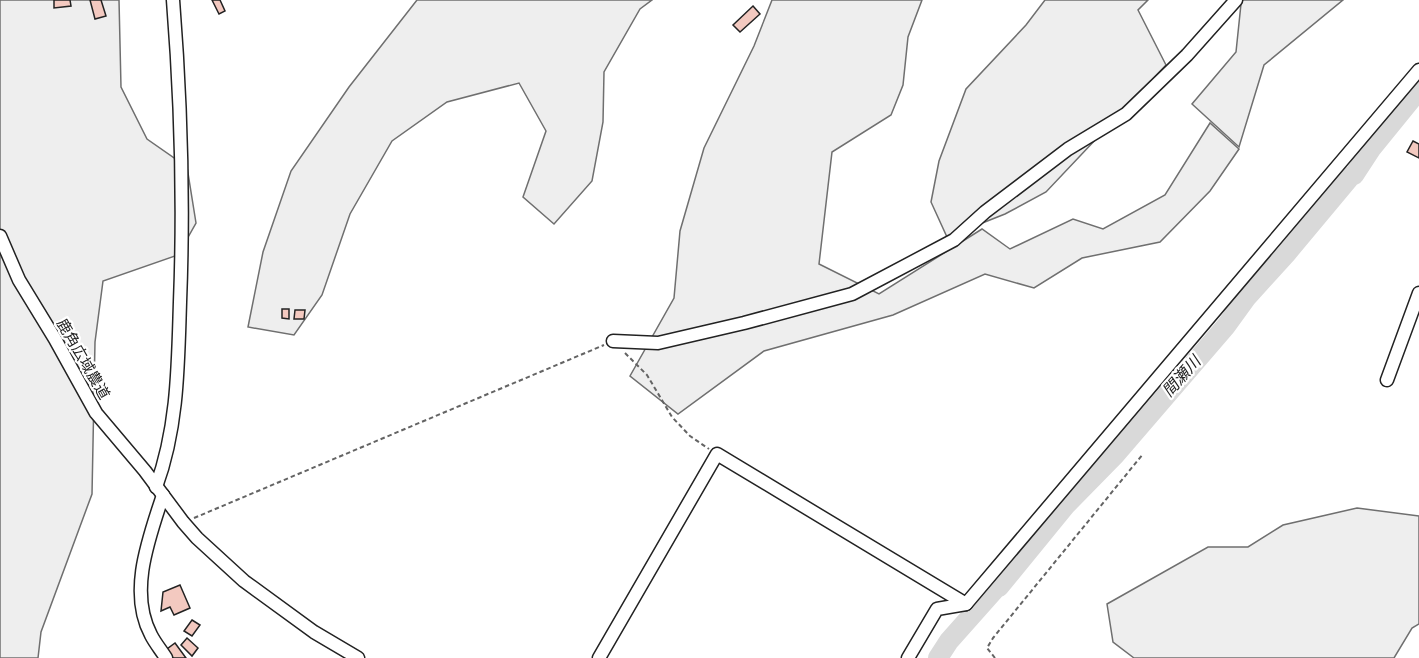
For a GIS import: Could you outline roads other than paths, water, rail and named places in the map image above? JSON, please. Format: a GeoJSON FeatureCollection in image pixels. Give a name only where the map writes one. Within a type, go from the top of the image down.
{"type":"FeatureCollection","features":[{"type":"Feature","properties":{"kind":"street"},"geometry":{"type":"LineString","coordinates":[[166,658],[151,636],[144,618],[141,593],[146,549],[174,416],[179,365],[182,286],[182,160],[172,0]]}},
{"type":"Feature","properties":{"kind":"street"},"geometry":{"type":"LineString","coordinates":[[614,341],[658,343],[852,294],[954,240],[985,212],[1068,149],[1126,114],[1187,55],[1236,0]]}},
{"type":"Feature","properties":{"kind":"street"},"geometry":{"type":"LineString","coordinates":[[908,658],[937,609],[966,604],[1419,70]]}},
{"type":"Feature","properties":{"kind":"street","name":"鹿角広域農道"},"geometry":{"type":"LineString","coordinates":[[0,236],[19,280],[96,413],[183,522],[244,581],[314,632],[358,658]]}},
{"type":"Feature","properties":{"kind":"street"},"geometry":{"type":"LineString","coordinates":[[1387,380],[1419,293]]}},
{"type":"Feature","properties":{"kind":"street"},"geometry":{"type":"LineString","coordinates":[[599,658],[717,454],[966,604]]}},
{"type":"Feature","properties":{"kind":"waterway","name":"間瀬川"},"geometry":{"type":"LineString","coordinates":[[938,658],[949,641],[999,587],[1066,505],[1115,455],[1226,326],[1247,297],[1354,175],[1371,149],[1419,90]]}}]}
